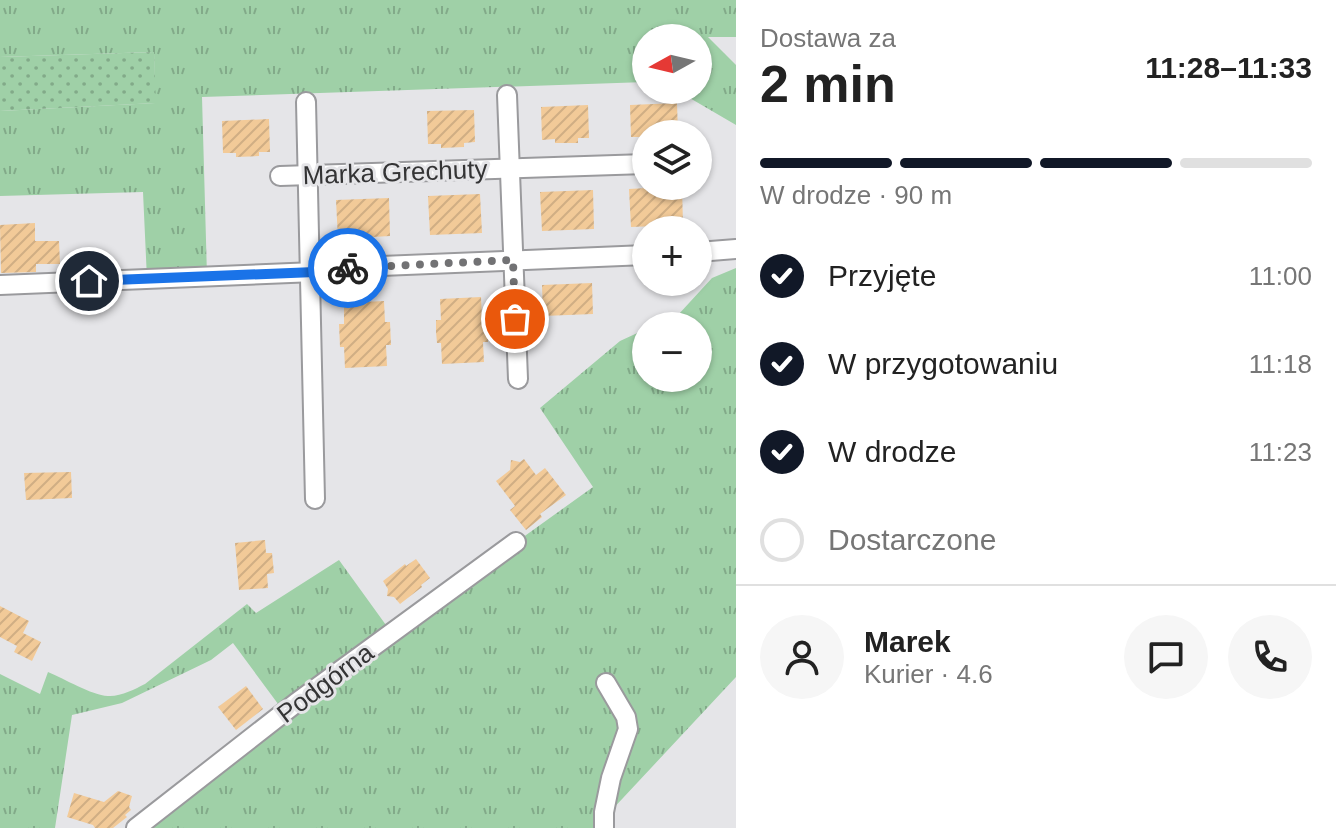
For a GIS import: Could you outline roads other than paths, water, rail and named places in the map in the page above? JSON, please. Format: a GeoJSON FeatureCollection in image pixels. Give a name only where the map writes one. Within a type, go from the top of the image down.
{"type":"FeatureCollection","features":[{"type":"Feature","properties":{"kind":"street","name":"Marka Grechuty"},"geometry":{"type":"LineString","coordinates":[[507,95],[518,379]]}},
{"type":"Feature","properties":{"kind":"street"},"geometry":{"type":"LineString","coordinates":[[306,102],[315,499]]}},
{"type":"Feature","properties":{"kind":"street","name":"Marka Grechuty"},"geometry":{"type":"LineString","coordinates":[[280,176],[632,165]]}},
{"type":"Feature","properties":{"kind":"street"},"geometry":{"type":"LineString","coordinates":[[712,251],[736,249]]}},
{"type":"Feature","properties":{"kind":"street"},"geometry":{"type":"LineString","coordinates":[[0,285],[632,256]]}},
{"type":"Feature","properties":{"kind":"street","name":"Podgórna"},"geometry":{"type":"LineString","coordinates":[[136,828],[296,703],[516,542]]}},
{"type":"Feature","properties":{"kind":"street"},"geometry":{"type":"LineString","coordinates":[[604,828],[611,778],[628,729],[626,717],[606,683]]}}]}
